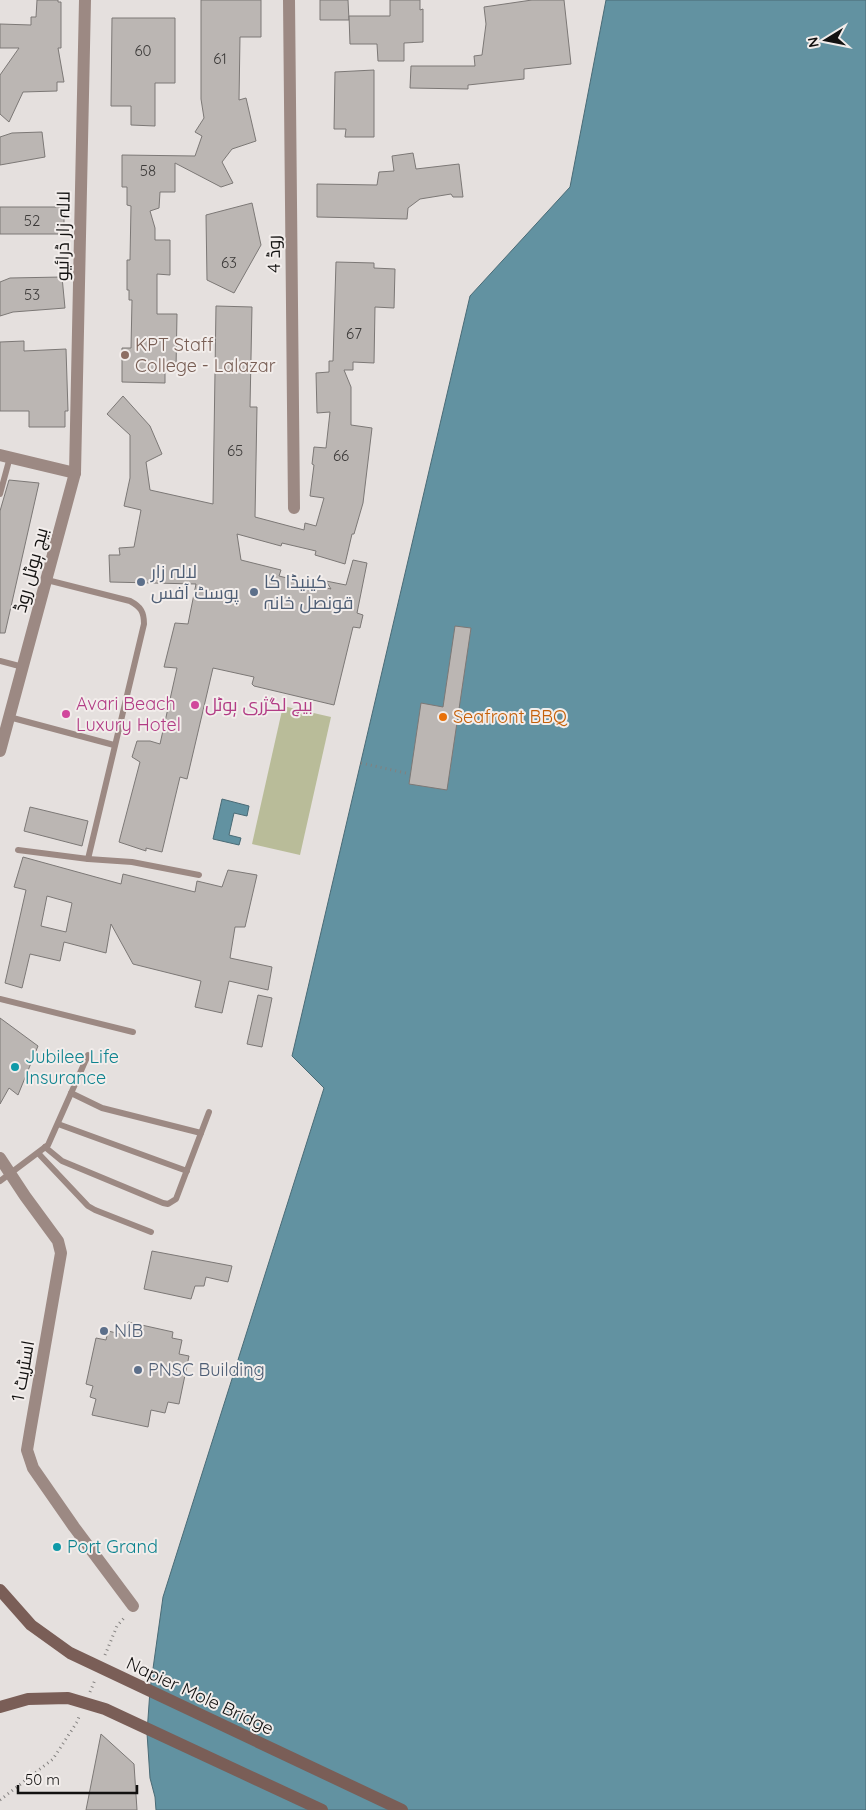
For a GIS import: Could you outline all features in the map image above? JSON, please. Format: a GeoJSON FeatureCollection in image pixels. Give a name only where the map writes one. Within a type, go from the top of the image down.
{"type":"FeatureCollection","features":[{"type":"Feature","properties":{"kind":"main road","name":"Napier Mole Bridge"},"geometry":{"type":"LineString","coordinates":[[0,1590],[31,1625],[70,1653],[402,1810]]}},
{"type":"Feature","properties":{"kind":"main road"},"geometry":{"type":"LineString","coordinates":[[0,1707],[28,1699],[68,1698],[105,1709],[322,1810]]}},
{"type":"Feature","properties":{"kind":"street","name":"لالہ زار ڈرائیو"},"geometry":{"type":"LineString","coordinates":[[76,473],[85,0]]}},
{"type":"Feature","properties":{"kind":"street","name":"روڈ 4"},"geometry":{"type":"LineString","coordinates":[[289,0],[294,508]]}},
{"type":"Feature","properties":{"kind":"street"},"geometry":{"type":"LineString","coordinates":[[5,456],[76,473]]}},
{"type":"Feature","properties":{"kind":"street","name":"بیچ ہوٹل روڈ"},"geometry":{"type":"LineString","coordinates":[[0,751],[76,473]]}},
{"type":"Feature","properties":{"kind":"street","name":"اسٹریٹ 1"},"geometry":{"type":"LineString","coordinates":[[0,1158],[5,1177],[58,1241],[61,1253],[27,1450],[33,1468],[74,1527],[134,1606]]}},
{"type":"Feature","properties":{"kind":"lane"},"geometry":{"type":"LineString","coordinates":[[0,494],[5,456]]}},
{"type":"Feature","properties":{"kind":"lane"},"geometry":{"type":"LineString","coordinates":[[47,580],[130,601],[139,606],[144,614],[144,624],[88,859]]}},
{"type":"Feature","properties":{"kind":"lane"},"geometry":{"type":"LineString","coordinates":[[0,661],[23,667]]}},
{"type":"Feature","properties":{"kind":"lane"},"geometry":{"type":"LineString","coordinates":[[9,717],[114,745]]}},
{"type":"Feature","properties":{"kind":"lane"},"geometry":{"type":"LineString","coordinates":[[18,850],[88,859],[132,862],[199,874]]}},
{"type":"Feature","properties":{"kind":"lane"},"geometry":{"type":"LineString","coordinates":[[0,999],[134,1032]]}},
{"type":"Feature","properties":{"kind":"lane"},"geometry":{"type":"LineString","coordinates":[[5,1177],[38,1153],[52,1138],[88,1055]]}},
{"type":"Feature","properties":{"kind":"lane"},"geometry":{"type":"LineString","coordinates":[[71,1093],[102,1108],[201,1133]]}},
{"type":"Feature","properties":{"kind":"lane"},"geometry":{"type":"LineString","coordinates":[[45,1147],[62,1160],[168,1204],[176,1199],[209,1112]]}},
{"type":"Feature","properties":{"kind":"lane"},"geometry":{"type":"LineString","coordinates":[[58,1124],[186,1171]]}},
{"type":"Feature","properties":{"kind":"lane"},"geometry":{"type":"LineString","coordinates":[[38,1153],[88,1206],[151,1232]]}},
{"type":"Feature","properties":{"kind":"path"},"geometry":{"type":"LineString","coordinates":[[361,763],[410,774]]}},
{"type":"Feature","properties":{"kind":"green space"},"geometry":{"type":"Polygon","coordinates":[[[283,706],[331,717],[300,855],[252,844],[283,706]]]}},
{"type":"Feature","properties":{"kind":"water"},"geometry":{"type":"Polygon","coordinates":[[[606,0],[866,0],[866,1810],[156,1810],[150,1778],[147,1733],[150,1690],[163,1597],[324,1088],[292,1056],[470,296],[570,187],[606,0]]]}},
{"type":"Feature","properties":{"kind":"water"},"geometry":{"type":"Polygon","coordinates":[[[222,799],[249,806],[247,816],[234,813],[229,835],[241,838],[239,845],[213,839],[222,799]]]}},
{"type":"Feature","properties":{"kind":"building"},"geometry":{"type":"Polygon","coordinates":[[[37,0],[58,0],[58,2],[61,2],[61,48],[58,48],[64,82],[57,82],[57,91],[23,92],[9,122],[0,114],[0,75],[19,48],[0,48],[0,24],[31,25],[31,17],[36,17],[37,0]]]}},
{"type":"Feature","properties":{"kind":"building"},"geometry":{"type":"Polygon","coordinates":[[[201,0],[261,0],[261,37],[240,37],[239,100],[246,98],[256,141],[232,149],[222,162],[233,183],[221,187],[175,163],[175,192],[160,192],[159,208],[150,211],[155,228],[155,240],[170,240],[170,275],[157,274],[157,314],[177,314],[176,369],[165,369],[165,383],[122,382],[122,348],[131,348],[132,300],[129,300],[129,290],[127,290],[127,260],[130,260],[131,206],[127,205],[127,187],[122,187],[122,155],[195,156],[202,136],[195,132],[204,118],[201,99],[201,0]]]}},
{"type":"Feature","properties":{"kind":"building"},"geometry":{"type":"Polygon","coordinates":[[[320,0],[348,0],[349,20],[320,20],[320,0]]]}},
{"type":"Feature","properties":{"kind":"building"},"geometry":{"type":"Polygon","coordinates":[[[390,0],[420,0],[420,10],[423,9],[423,42],[404,43],[404,61],[378,61],[377,44],[350,44],[349,16],[390,16],[390,0]]]}},
{"type":"Feature","properties":{"kind":"building"},"geometry":{"type":"Polygon","coordinates":[[[532,0],[564,0],[571,64],[524,69],[524,79],[468,85],[468,89],[410,88],[411,66],[475,66],[474,56],[482,55],[486,24],[484,7],[532,0]]]}},
{"type":"Feature","properties":{"kind":"building"},"geometry":{"type":"Polygon","coordinates":[[[112,18],[175,18],[175,83],[155,83],[155,126],[131,125],[131,106],[111,106],[112,18]]]}},
{"type":"Feature","properties":{"kind":"building"},"geometry":{"type":"Polygon","coordinates":[[[374,70],[374,137],[345,137],[346,129],[334,129],[335,72],[374,70]]]}},
{"type":"Feature","properties":{"kind":"building"},"geometry":{"type":"Polygon","coordinates":[[[42,132],[45,157],[0,165],[0,137],[12,133],[42,132]]]}},
{"type":"Feature","properties":{"kind":"building"},"geometry":{"type":"Polygon","coordinates":[[[413,153],[416,169],[459,164],[463,197],[453,197],[451,194],[420,199],[408,208],[407,219],[317,217],[317,184],[377,185],[379,172],[394,171],[392,156],[413,153]]]}},
{"type":"Feature","properties":{"kind":"building"},"geometry":{"type":"Polygon","coordinates":[[[252,203],[261,245],[234,293],[207,280],[206,215],[252,203]]]}},
{"type":"Feature","properties":{"kind":"building"},"geometry":{"type":"Polygon","coordinates":[[[0,207],[64,207],[64,234],[0,234],[0,207]]]}},
{"type":"Feature","properties":{"kind":"building"},"geometry":{"type":"Polygon","coordinates":[[[336,262],[374,263],[374,268],[395,269],[394,308],[375,307],[374,363],[353,362],[353,370],[344,370],[351,387],[351,425],[372,428],[363,503],[354,534],[352,534],[345,564],[315,555],[316,551],[282,543],[281,546],[237,534],[241,560],[281,570],[279,576],[331,589],[326,581],[346,585],[353,560],[367,563],[357,613],[363,615],[360,628],[353,627],[334,705],[254,686],[252,684],[254,677],[213,668],[187,779],[180,777],[162,852],[146,848],[146,851],[119,842],[140,762],[132,757],[137,741],[150,741],[160,744],[177,668],[164,667],[175,623],[188,624],[196,584],[110,582],[109,555],[120,555],[119,548],[134,547],[141,510],[124,506],[130,478],[130,435],[107,414],[123,396],[150,426],[162,454],[146,462],[150,490],[213,504],[216,306],[252,307],[250,407],[257,407],[255,517],[304,530],[305,523],[316,526],[324,498],[310,496],[314,447],[326,448],[330,412],[317,413],[316,373],[329,372],[329,361],[333,361],[336,262]]]}},
{"type":"Feature","properties":{"kind":"building"},"geometry":{"type":"Polygon","coordinates":[[[62,277],[65,308],[13,312],[0,316],[0,282],[10,278],[62,277]]]}},
{"type":"Feature","properties":{"kind":"building"},"geometry":{"type":"Polygon","coordinates":[[[24,341],[24,351],[66,349],[68,411],[65,411],[65,427],[29,427],[29,411],[0,411],[0,342],[24,341]]]}},
{"type":"Feature","properties":{"kind":"building"},"geometry":{"type":"Polygon","coordinates":[[[9,480],[39,483],[5,633],[0,633],[0,511],[9,480]]]}},
{"type":"Feature","properties":{"kind":"building"},"geometry":{"type":"Polygon","coordinates":[[[455,626],[471,628],[447,790],[409,784],[421,703],[443,707],[455,626]]]}},
{"type":"Feature","properties":{"kind":"building"},"geometry":{"type":"Polygon","coordinates":[[[30,807],[88,821],[82,846],[24,831],[30,807]]]}},
{"type":"Feature","properties":{"kind":"building"},"geometry":{"type":"Polygon","coordinates":[[[23,857],[121,884],[123,874],[195,892],[197,881],[222,887],[228,870],[257,875],[245,927],[235,927],[230,958],[272,967],[268,990],[229,981],[222,1013],[195,1007],[201,981],[133,964],[111,924],[106,953],[64,942],[60,961],[30,954],[22,988],[5,983],[26,890],[14,887],[23,857]],[[47,896],[41,926],[66,932],[72,903],[47,896]]]}},
{"type":"Feature","properties":{"kind":"building"},"geometry":{"type":"Polygon","coordinates":[[[258,995],[272,998],[262,1047],[247,1044],[258,995]]]}},
{"type":"Feature","properties":{"kind":"building","name":"Jubilee Life Insurance"},"geometry":{"type":"Polygon","coordinates":[[[0,1018],[38,1046],[18,1095],[9,1088],[0,1104],[0,1018]]]}},
{"type":"Feature","properties":{"kind":"building"},"geometry":{"type":"Polygon","coordinates":[[[152,1251],[232,1266],[228,1282],[206,1277],[204,1286],[195,1286],[191,1299],[144,1289],[152,1251]]]}},
{"type":"Feature","properties":{"kind":"building","name":"PNSC Building"},"geometry":{"type":"Polygon","coordinates":[[[128,1322],[173,1332],[172,1338],[182,1340],[179,1354],[189,1356],[179,1404],[168,1402],[165,1413],[151,1410],[148,1427],[92,1415],[96,1399],[90,1397],[93,1386],[86,1384],[96,1338],[106,1340],[108,1331],[125,1335],[128,1322]]]}},
{"type":"Feature","properties":{"kind":"building"},"geometry":{"type":"Polygon","coordinates":[[[101,1734],[134,1764],[137,1810],[86,1810],[101,1734]]]}},
{"type":"Feature","properties":{"kind":"place","name":"KPT Staff College - Lalazar"},"geometry":{"type":"Point","coordinates":[125,355]}},
{"type":"Feature","properties":{"kind":"place","name":"لالہ زار پوسٹ آفس"},"geometry":{"type":"Point","coordinates":[141,582]}},
{"type":"Feature","properties":{"kind":"place","name":"کینیڈا کا قونصل خانہ"},"geometry":{"type":"Point","coordinates":[254,592]}},
{"type":"Feature","properties":{"kind":"place","name":"بیچ لگژری ہوٹل"},"geometry":{"type":"Point","coordinates":[195,705]}},
{"type":"Feature","properties":{"kind":"place","name":"Avari Beach Luxury Hotel"},"geometry":{"type":"Point","coordinates":[66,714]}},
{"type":"Feature","properties":{"kind":"place","name":"Seafront BBQ"},"geometry":{"type":"Point","coordinates":[443,717]}},
{"type":"Feature","properties":{"kind":"place","name":"Jubilee Life Insurance"},"geometry":{"type":"Point","coordinates":[15,1067]}},
{"type":"Feature","properties":{"kind":"place","name":"NIB"},"geometry":{"type":"Point","coordinates":[104,1331]}},
{"type":"Feature","properties":{"kind":"place","name":"PNSC Building"},"geometry":{"type":"Point","coordinates":[138,1370]}},
{"type":"Feature","properties":{"kind":"place","name":"Port Grand"},"geometry":{"type":"Point","coordinates":[57,1547]}}]}
